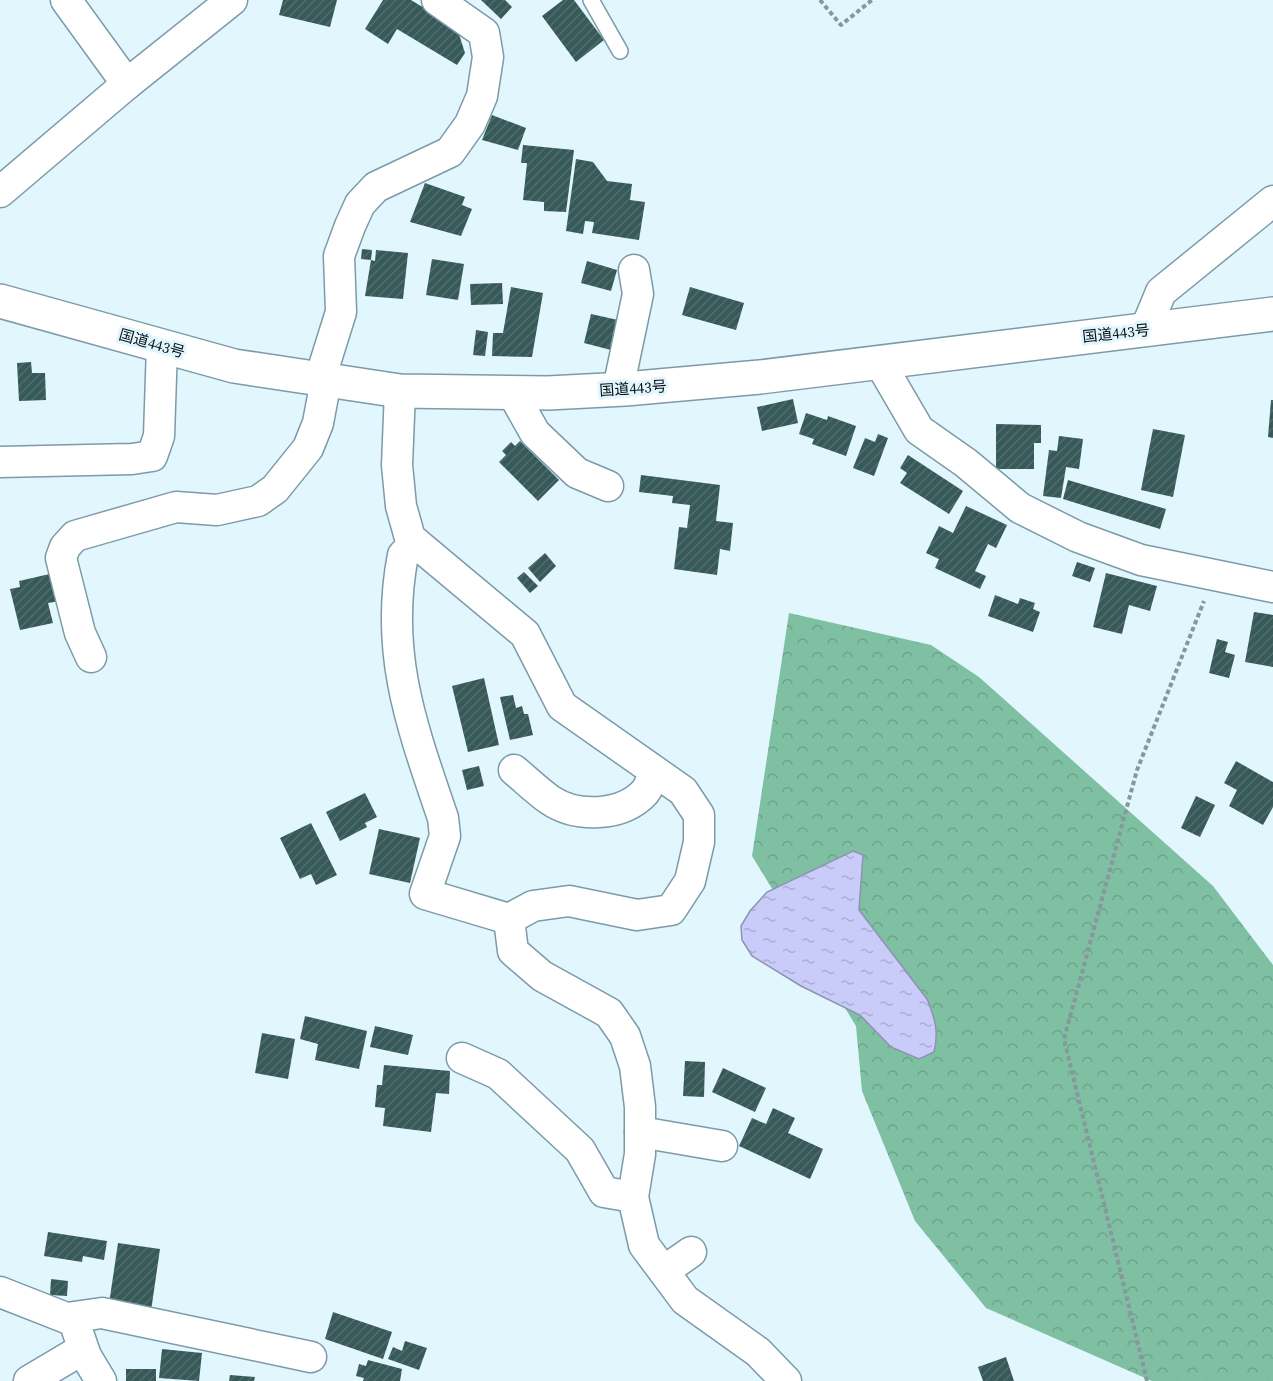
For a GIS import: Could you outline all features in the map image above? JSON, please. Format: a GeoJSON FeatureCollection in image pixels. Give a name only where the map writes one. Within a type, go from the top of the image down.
{"type":"FeatureCollection","features":[{"type":"Feature","properties":{"kind":"highway","name":"国道443号"},"geometry":{"type":"LineString","coordinates":[[0,301],[234,366],[400,391],[512,392],[618,389],[880,363],[1146,328],[1273,314]]}},
{"type":"Feature","properties":{"kind":"street"},"geometry":{"type":"LineString","coordinates":[[66,0],[127,84]]}},
{"type":"Feature","properties":{"kind":"street"},"geometry":{"type":"LineString","coordinates":[[0,192],[127,84],[232,0]]}},
{"type":"Feature","properties":{"kind":"street"},"geometry":{"type":"LineString","coordinates":[[91,657],[80,633],[61,558],[65,547],[75,536],[176,507],[217,510],[258,501],[275,489],[308,448],[318,423],[323,380],[341,312],[339,256],[360,204],[376,187],[450,152],[470,124],[482,96],[488,57],[484,33],[437,0]]}},
{"type":"Feature","properties":{"kind":"street"},"geometry":{"type":"LineString","coordinates":[[1146,328],[1161,292],[1273,201]]}},
{"type":"Feature","properties":{"kind":"street"},"geometry":{"type":"LineString","coordinates":[[618,389],[638,294],[634,270]]}},
{"type":"Feature","properties":{"kind":"street"},"geometry":{"type":"LineString","coordinates":[[0,462],[132,459],[152,456],[159,436],[162,346]]}},
{"type":"Feature","properties":{"kind":"street"},"geometry":{"type":"LineString","coordinates":[[880,363],[919,430],[966,463],[1020,508],[1078,537],[1141,560],[1273,587]]}},
{"type":"Feature","properties":{"kind":"street"},"geometry":{"type":"LineString","coordinates":[[400,391],[397,465],[401,506],[410,538],[416,543],[525,634],[562,706],[683,791],[699,814],[699,842],[690,881],[671,910],[638,915],[569,902],[533,906],[509,919],[425,894],[445,836],[444,818],[407,708],[398,666],[397,632],[403,555],[416,543]]}},
{"type":"Feature","properties":{"kind":"street"},"geometry":{"type":"LineString","coordinates":[[512,392],[535,433],[577,473],[608,486]]}},
{"type":"Feature","properties":{"kind":"street"},"geometry":{"type":"LineString","coordinates":[[514,770],[552,801],[582,812],[608,812],[629,806],[646,791],[654,771]]}},
{"type":"Feature","properties":{"kind":"street"},"geometry":{"type":"LineString","coordinates":[[509,919],[513,951],[542,976],[609,1013],[625,1036],[635,1066],[640,1154],[633,1197],[644,1245],[685,1300],[758,1352],[786,1381]]}},
{"type":"Feature","properties":{"kind":"street"},"geometry":{"type":"LineString","coordinates":[[462,1058],[498,1074],[580,1150],[604,1192],[633,1197]]}},
{"type":"Feature","properties":{"kind":"street"},"geometry":{"type":"LineString","coordinates":[[639,1132],[722,1146]]}},
{"type":"Feature","properties":{"kind":"street"},"geometry":{"type":"LineString","coordinates":[[664,1271],[691,1252]]}},
{"type":"Feature","properties":{"kind":"street"},"geometry":{"type":"LineString","coordinates":[[0,1292],[74,1321],[83,1349],[101,1381]]}},
{"type":"Feature","properties":{"kind":"street"},"geometry":{"type":"LineString","coordinates":[[67,1318],[102,1312],[311,1357]]}},
{"type":"Feature","properties":{"kind":"street"},"geometry":{"type":"LineString","coordinates":[[29,1381],[83,1349]]}},
{"type":"Feature","properties":{"kind":"lane"},"geometry":{"type":"LineString","coordinates":[[591,0],[620,51]]}},
{"type":"Feature","properties":{"kind":"path"},"geometry":{"type":"LineString","coordinates":[[820,0],[841,25],[872,0]]}},
{"type":"Feature","properties":{"kind":"path"},"geometry":{"type":"LineString","coordinates":[[1147,1381],[1064,1039],[1137,770],[1214,575]]}},
{"type":"Feature","properties":{"kind":"green space"},"geometry":{"type":"Polygon","coordinates":[[[789,613],[931,645],[979,677],[1213,886],[1273,965],[1273,1381],[1152,1381],[986,1308],[915,1221],[862,1091],[856,1026],[752,856],[789,613]]]}},
{"type":"Feature","properties":{"kind":"water"},"geometry":{"type":"Polygon","coordinates":[[[853,851],[863,855],[859,910],[927,999],[932,1012],[936,1031],[934,1052],[919,1059],[891,1047],[860,1015],[801,986],[752,956],[742,940],[741,926],[750,911],[767,892],[853,851]]]}},
{"type":"Feature","properties":{"kind":"building"},"geometry":{"type":"Polygon","coordinates":[[[283,0],[337,0],[330,27],[279,15],[283,0]]]}},
{"type":"Feature","properties":{"kind":"building"},"geometry":{"type":"Polygon","coordinates":[[[383,0],[411,0],[457,28],[465,53],[457,65],[397,29],[388,44],[365,29],[383,0]]]}},
{"type":"Feature","properties":{"kind":"building"},"geometry":{"type":"Polygon","coordinates":[[[481,0],[505,0],[512,7],[501,19],[481,0]]]}},
{"type":"Feature","properties":{"kind":"building"},"geometry":{"type":"Polygon","coordinates":[[[563,0],[574,0],[604,40],[576,62],[542,16],[563,0]]]}},
{"type":"Feature","properties":{"kind":"building"},"geometry":{"type":"Polygon","coordinates":[[[492,115],[526,128],[518,150],[482,140],[492,115]]]}},
{"type":"Feature","properties":{"kind":"building"},"geometry":{"type":"Polygon","coordinates":[[[523,145],[574,150],[566,212],[544,211],[544,202],[523,200],[527,163],[521,163],[523,145]]]}},
{"type":"Feature","properties":{"kind":"building"},"geometry":{"type":"Polygon","coordinates":[[[576,159],[593,162],[607,181],[632,184],[630,200],[645,202],[639,240],[592,233],[594,222],[585,221],[583,234],[566,231],[576,159]]]}},
{"type":"Feature","properties":{"kind":"building"},"geometry":{"type":"Polygon","coordinates":[[[425,183],[465,197],[462,205],[472,209],[461,236],[410,222],[425,183]]]}},
{"type":"Feature","properties":{"kind":"building"},"geometry":{"type":"Polygon","coordinates":[[[362,249],[372,250],[371,260],[361,259],[362,249]]]}},
{"type":"Feature","properties":{"kind":"building"},"geometry":{"type":"Polygon","coordinates":[[[376,250],[408,253],[403,299],[365,296],[371,260],[375,261],[376,250]]]}},
{"type":"Feature","properties":{"kind":"building"},"geometry":{"type":"Polygon","coordinates":[[[432,259],[464,264],[458,300],[426,295],[432,259]]]}},
{"type":"Feature","properties":{"kind":"building"},"geometry":{"type":"Polygon","coordinates":[[[587,261],[617,270],[611,291],[581,283],[587,261]]]}},
{"type":"Feature","properties":{"kind":"building"},"geometry":{"type":"Polygon","coordinates":[[[502,283],[503,304],[471,305],[470,284],[502,283]]]}},
{"type":"Feature","properties":{"kind":"building"},"geometry":{"type":"Polygon","coordinates":[[[511,287],[543,293],[532,357],[492,356],[493,333],[503,333],[511,287]]]}},
{"type":"Feature","properties":{"kind":"building"},"geometry":{"type":"Polygon","coordinates":[[[690,287],[744,303],[736,330],[682,315],[690,287]]]}},
{"type":"Feature","properties":{"kind":"building"},"geometry":{"type":"Polygon","coordinates":[[[591,314],[618,320],[611,350],[584,343],[591,314]]]}},
{"type":"Feature","properties":{"kind":"building"},"geometry":{"type":"Polygon","coordinates":[[[476,330],[488,332],[485,356],[473,355],[476,330]]]}},
{"type":"Feature","properties":{"kind":"building"},"geometry":{"type":"Polygon","coordinates":[[[31,362],[32,373],[45,373],[46,400],[19,401],[17,363],[31,362]]]}},
{"type":"Feature","properties":{"kind":"building"},"geometry":{"type":"Polygon","coordinates":[[[793,399],[798,423],[762,431],[757,407],[793,399]]]}},
{"type":"Feature","properties":{"kind":"building"},"geometry":{"type":"Polygon","coordinates":[[[1271,400],[1273,400],[1273,438],[1268,437],[1271,400]]]}},
{"type":"Feature","properties":{"kind":"building"},"geometry":{"type":"Polygon","coordinates":[[[806,413],[827,420],[828,416],[856,426],[846,456],[812,444],[814,439],[799,434],[806,413]]]}},
{"type":"Feature","properties":{"kind":"building"},"geometry":{"type":"Polygon","coordinates":[[[996,424],[1041,425],[1041,443],[1034,443],[1034,469],[996,469],[996,424]]]}},
{"type":"Feature","properties":{"kind":"building"},"geometry":{"type":"Polygon","coordinates":[[[1153,429],[1185,435],[1173,497],[1141,490],[1153,429]]]}},
{"type":"Feature","properties":{"kind":"building"},"geometry":{"type":"Polygon","coordinates":[[[878,434],[888,438],[874,476],[853,468],[865,438],[875,442],[878,434]]]}},
{"type":"Feature","properties":{"kind":"building"},"geometry":{"type":"Polygon","coordinates":[[[1059,436],[1083,439],[1079,469],[1066,467],[1061,498],[1043,496],[1049,450],[1057,451],[1059,436]]]}},
{"type":"Feature","properties":{"kind":"building"},"geometry":{"type":"Polygon","coordinates":[[[520,441],[559,480],[538,501],[499,462],[506,455],[502,451],[511,442],[515,446],[520,441]]]}},
{"type":"Feature","properties":{"kind":"building"},"geometry":{"type":"Polygon","coordinates":[[[908,455],[963,491],[949,514],[900,483],[907,473],[900,468],[908,455]]]}},
{"type":"Feature","properties":{"kind":"building"},"geometry":{"type":"Polygon","coordinates":[[[641,475],[720,485],[716,521],[733,523],[730,551],[720,549],[717,575],[674,569],[679,527],[687,528],[690,505],[672,503],[673,496],[639,492],[641,475]]]}},
{"type":"Feature","properties":{"kind":"building"},"geometry":{"type":"Polygon","coordinates":[[[1068,480],[1166,509],[1160,529],[1063,499],[1068,480]]]}},
{"type":"Feature","properties":{"kind":"building"},"geometry":{"type":"Polygon","coordinates":[[[966,506],[1007,525],[996,548],[988,544],[975,571],[986,576],[980,589],[935,568],[939,559],[926,553],[939,526],[953,533],[966,506]]]}},
{"type":"Feature","properties":{"kind":"building"},"geometry":{"type":"Polygon","coordinates":[[[545,553],[556,566],[540,582],[528,568],[545,553]]]}},
{"type":"Feature","properties":{"kind":"building"},"geometry":{"type":"Polygon","coordinates":[[[1077,562],[1095,568],[1090,582],[1072,576],[1077,562]]]}},
{"type":"Feature","properties":{"kind":"building"},"geometry":{"type":"Polygon","coordinates":[[[524,572],[538,586],[530,593],[517,578],[524,572]]]}},
{"type":"Feature","properties":{"kind":"building"},"geometry":{"type":"Polygon","coordinates":[[[54,573],[60,601],[48,603],[53,623],[20,630],[10,589],[20,587],[19,581],[54,573]]]}},
{"type":"Feature","properties":{"kind":"building"},"geometry":{"type":"Polygon","coordinates":[[[1106,573],[1157,586],[1150,611],[1129,605],[1122,634],[1093,627],[1106,573]]]}},
{"type":"Feature","properties":{"kind":"building"},"geometry":{"type":"Polygon","coordinates":[[[995,595],[1018,604],[1020,598],[1035,603],[1033,609],[1040,612],[1033,632],[988,616],[995,595]]]}},
{"type":"Feature","properties":{"kind":"building"},"geometry":{"type":"Polygon","coordinates":[[[1254,612],[1273,615],[1273,667],[1245,662],[1254,612]]]}},
{"type":"Feature","properties":{"kind":"building"},"geometry":{"type":"Polygon","coordinates":[[[1217,639],[1228,642],[1225,652],[1235,655],[1229,678],[1209,673],[1217,639]]]}},
{"type":"Feature","properties":{"kind":"building"},"geometry":{"type":"Polygon","coordinates":[[[484,678],[499,745],[468,752],[452,686],[484,678]]]}},
{"type":"Feature","properties":{"kind":"building"},"geometry":{"type":"Polygon","coordinates":[[[513,695],[516,708],[522,706],[524,714],[528,714],[533,735],[510,740],[500,697],[513,695]]]}},
{"type":"Feature","properties":{"kind":"building"},"geometry":{"type":"Polygon","coordinates":[[[1236,761],[1273,782],[1273,807],[1263,825],[1229,806],[1237,790],[1224,783],[1236,761]]]}},
{"type":"Feature","properties":{"kind":"building"},"geometry":{"type":"Polygon","coordinates":[[[479,766],[484,786],[467,790],[462,770],[479,766]]]}},
{"type":"Feature","properties":{"kind":"building"},"geometry":{"type":"Polygon","coordinates":[[[365,793],[377,817],[365,823],[367,827],[340,841],[326,812],[365,793]]]}},
{"type":"Feature","properties":{"kind":"building"},"geometry":{"type":"Polygon","coordinates":[[[1196,796],[1215,805],[1200,837],[1181,828],[1196,796]]]}},
{"type":"Feature","properties":{"kind":"building"},"geometry":{"type":"Polygon","coordinates":[[[311,823],[337,875],[316,885],[311,874],[300,879],[280,838],[311,823]]]}},
{"type":"Feature","properties":{"kind":"building"},"geometry":{"type":"Polygon","coordinates":[[[379,829],[420,838],[410,883],[369,874],[379,829]]]}},
{"type":"Feature","properties":{"kind":"building"},"geometry":{"type":"Polygon","coordinates":[[[305,1016],[367,1031],[359,1069],[315,1060],[318,1044],[300,1039],[305,1016]]]}},
{"type":"Feature","properties":{"kind":"building"},"geometry":{"type":"Polygon","coordinates":[[[375,1026],[413,1035],[408,1055],[370,1047],[375,1026]]]}},
{"type":"Feature","properties":{"kind":"building"},"geometry":{"type":"Polygon","coordinates":[[[262,1033],[295,1039],[288,1079],[255,1073],[262,1033]]]}},
{"type":"Feature","properties":{"kind":"building"},"geometry":{"type":"Polygon","coordinates":[[[685,1061],[705,1062],[704,1097],[683,1096],[685,1061]]]}},
{"type":"Feature","properties":{"kind":"building"},"geometry":{"type":"Polygon","coordinates":[[[384,1065],[450,1071],[449,1094],[436,1093],[431,1132],[383,1126],[385,1108],[375,1107],[377,1085],[382,1085],[384,1065]]]}},
{"type":"Feature","properties":{"kind":"building"},"geometry":{"type":"Polygon","coordinates":[[[723,1068],[766,1088],[755,1112],[712,1092],[723,1068]]]}},
{"type":"Feature","properties":{"kind":"building"},"geometry":{"type":"Polygon","coordinates":[[[773,1108],[795,1118],[788,1133],[823,1149],[810,1179],[739,1146],[752,1118],[766,1124],[773,1108]]]}},
{"type":"Feature","properties":{"kind":"building"},"geometry":{"type":"Polygon","coordinates":[[[48,1232],[107,1241],[104,1260],[83,1256],[82,1262],[44,1256],[48,1232]]]}},
{"type":"Feature","properties":{"kind":"building"},"geometry":{"type":"Polygon","coordinates":[[[118,1243],[160,1249],[151,1311],[109,1304],[118,1243]]]}},
{"type":"Feature","properties":{"kind":"building"},"geometry":{"type":"Polygon","coordinates":[[[51,1279],[68,1281],[67,1296],[50,1295],[51,1279]]]}},
{"type":"Feature","properties":{"kind":"building"},"geometry":{"type":"Polygon","coordinates":[[[333,1312],[392,1332],[383,1359],[325,1339],[333,1312]]]}},
{"type":"Feature","properties":{"kind":"building"},"geometry":{"type":"Polygon","coordinates":[[[405,1341],[427,1348],[419,1370],[388,1359],[393,1347],[402,1351],[405,1341]]]}},
{"type":"Feature","properties":{"kind":"building"},"geometry":{"type":"Polygon","coordinates":[[[162,1349],[202,1353],[199,1381],[159,1378],[162,1349]]]}},
{"type":"Feature","properties":{"kind":"building"},"geometry":{"type":"Polygon","coordinates":[[[1006,1357],[1014,1381],[983,1381],[978,1367],[1006,1357]]]}},
{"type":"Feature","properties":{"kind":"building"},"geometry":{"type":"Polygon","coordinates":[[[368,1360],[402,1369],[400,1381],[363,1381],[364,1378],[356,1376],[359,1364],[366,1366],[368,1360]]]}},
{"type":"Feature","properties":{"kind":"building"},"geometry":{"type":"Polygon","coordinates":[[[126,1369],[156,1369],[156,1381],[126,1381],[126,1369]]]}},
{"type":"Feature","properties":{"kind":"building"},"geometry":{"type":"Polygon","coordinates":[[[230,1375],[255,1377],[254,1381],[229,1381],[230,1375]]]}}]}
